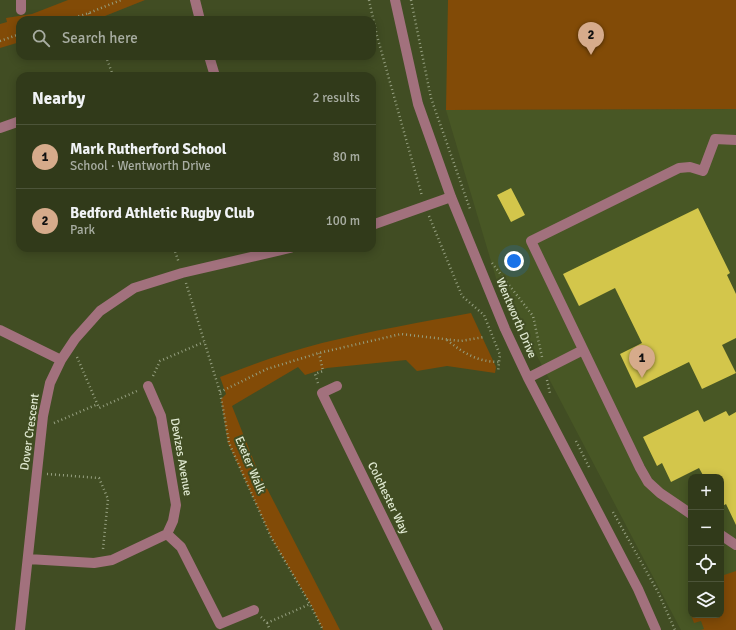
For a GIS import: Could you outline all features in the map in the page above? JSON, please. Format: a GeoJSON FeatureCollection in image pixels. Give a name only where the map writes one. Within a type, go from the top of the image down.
{"type":"FeatureCollection","features":[{"type":"Feature","properties":{"kind":"street"},"geometry":{"type":"LineString","coordinates":[[194,0],[199,16]]}},
{"type":"Feature","properties":{"kind":"street","name":"Wentworth Drive"},"geometry":{"type":"LineString","coordinates":[[395,0],[418,104],[451,197],[505,329],[528,378],[638,589],[656,630]]}},
{"type":"Feature","properties":{"kind":"street"},"geometry":{"type":"LineString","coordinates":[[210,60],[213,72]]}},
{"type":"Feature","properties":{"kind":"street"},"geometry":{"type":"LineString","coordinates":[[0,128],[16,122]]}},
{"type":"Feature","properties":{"kind":"street"},"geometry":{"type":"LineString","coordinates":[[688,512],[660,493],[648,482],[531,242],[679,168],[690,167],[703,171],[715,139],[736,140]]}},
{"type":"Feature","properties":{"kind":"street"},"geometry":{"type":"LineString","coordinates":[[376,225],[451,197]]}},
{"type":"Feature","properties":{"kind":"street","name":"Dover Crescent"},"geometry":{"type":"LineString","coordinates":[[20,630],[41,429],[50,383],[61,360],[72,344],[100,311],[134,288],[257,252]]}},
{"type":"Feature","properties":{"kind":"street"},"geometry":{"type":"LineString","coordinates":[[0,330],[61,360]]}},
{"type":"Feature","properties":{"kind":"street"},"geometry":{"type":"LineString","coordinates":[[528,378],[583,350]]}},
{"type":"Feature","properties":{"kind":"street","name":"Devizes Avenue"},"geometry":{"type":"LineString","coordinates":[[148,386],[161,416],[176,505],[174,521],[167,534]]}},
{"type":"Feature","properties":{"kind":"street"},"geometry":{"type":"LineString","coordinates":[[322,393],[337,386]]}},
{"type":"Feature","properties":{"kind":"street","name":"Colchester Way"},"geometry":{"type":"LineString","coordinates":[[322,393],[438,630]]}},
{"type":"Feature","properties":{"kind":"street"},"geometry":{"type":"LineString","coordinates":[[28,559],[94,563],[102,562],[112,560],[167,534],[181,547],[220,624],[254,610]]}},
{"type":"Feature","properties":{"kind":"street"},"geometry":{"type":"LineString","coordinates":[[724,537],[736,546]]}},
{"type":"Feature","properties":{"kind":"path"},"geometry":{"type":"LineString","coordinates":[[80,16],[121,0]]}},
{"type":"Feature","properties":{"kind":"path"},"geometry":{"type":"LineString","coordinates":[[369,0],[373,16]]}},
{"type":"Feature","properties":{"kind":"path"},"geometry":{"type":"LineString","coordinates":[[411,0],[431,98],[472,214]]}},
{"type":"Feature","properties":{"kind":"path"},"geometry":{"type":"LineString","coordinates":[[376,31],[425,207],[462,296],[484,315],[500,355],[498,372]]}},
{"type":"Feature","properties":{"kind":"path"},"geometry":{"type":"LineString","coordinates":[[0,41],[16,35]]}},
{"type":"Feature","properties":{"kind":"path"},"geometry":{"type":"LineString","coordinates":[[108,60],[112,72]]}},
{"type":"Feature","properties":{"kind":"path"},"geometry":{"type":"LineString","coordinates":[[488,258],[533,316],[550,393]]}},
{"type":"Feature","properties":{"kind":"path","name":"Exeter Walk"},"geometry":{"type":"LineString","coordinates":[[182,273],[220,392],[229,443],[270,537],[310,604],[323,630]]}},
{"type":"Feature","properties":{"kind":"path"},"geometry":{"type":"LineString","coordinates":[[220,392],[268,368],[320,353],[401,334],[461,341],[484,337]]}},
{"type":"Feature","properties":{"kind":"path"},"geometry":{"type":"LineString","coordinates":[[446,340],[463,353],[490,362],[500,362]]}},
{"type":"Feature","properties":{"kind":"path"},"geometry":{"type":"LineString","coordinates":[[72,344],[99,408],[148,386],[160,361],[204,342]]}},
{"type":"Feature","properties":{"kind":"path"},"geometry":{"type":"LineString","coordinates":[[320,353],[323,371],[315,374],[322,393]]}},
{"type":"Feature","properties":{"kind":"path"},"geometry":{"type":"LineString","coordinates":[[41,429],[98,404]]}},
{"type":"Feature","properties":{"kind":"path"},"geometry":{"type":"LineString","coordinates":[[573,435],[591,469]]}},
{"type":"Feature","properties":{"kind":"path"},"geometry":{"type":"LineString","coordinates":[[37,474],[99,478],[108,499],[102,562]]}},
{"type":"Feature","properties":{"kind":"path"},"geometry":{"type":"LineString","coordinates":[[612,510],[658,592],[675,630]]}},
{"type":"Feature","properties":{"kind":"path"},"geometry":{"type":"LineString","coordinates":[[270,630],[267,623],[310,604]]}},
{"type":"Feature","properties":{"kind":"shaded area"},"geometry":{"type":"Polygon","coordinates":[[[68,0],[145,0],[105,16],[19,16],[32,14],[68,0]]]}},
{"type":"Feature","properties":{"kind":"shaded area"},"geometry":{"type":"Polygon","coordinates":[[[448,0],[736,0],[736,109],[446,110],[448,0]]]}},
{"type":"Feature","properties":{"kind":"shaded area"},"geometry":{"type":"Polygon","coordinates":[[[16,16],[16,43],[0,48],[0,24],[7,22],[6,18],[16,16]]]}},
{"type":"Feature","properties":{"kind":"shaded area"},"geometry":{"type":"Polygon","coordinates":[[[736,109],[736,630],[681,630],[496,278],[446,110],[736,109]]]}},
{"type":"Feature","properties":{"kind":"shaded area"},"geometry":{"type":"Polygon","coordinates":[[[471,313],[496,367],[495,373],[447,366],[417,371],[406,360],[327,368],[305,375],[298,367],[232,406],[257,469],[340,630],[323,630],[311,605],[272,539],[228,443],[221,399],[226,394],[220,377],[270,358],[322,343],[471,313]]]}},
{"type":"Feature","properties":{"kind":"shaded area"},"geometry":{"type":"Polygon","coordinates":[[[736,571],[736,630],[701,630],[704,629],[701,621],[694,623],[692,618],[724,618],[724,575],[736,571]]]}},
{"type":"Feature","properties":{"kind":"building"},"geometry":{"type":"Polygon","coordinates":[[[511,188],[525,215],[511,222],[497,195],[511,188]]]}},
{"type":"Feature","properties":{"kind":"building"},"geometry":{"type":"Polygon","coordinates":[[[698,208],[730,273],[727,275],[736,294],[736,338],[722,345],[736,373],[702,389],[689,362],[636,388],[620,354],[642,343],[615,288],[579,306],[563,274],[698,208]]]}},
{"type":"Feature","properties":{"kind":"building"},"geometry":{"type":"Polygon","coordinates":[[[698,410],[704,422],[726,411],[729,416],[736,412],[736,525],[726,504],[724,505],[724,474],[702,474],[699,468],[671,482],[662,463],[657,466],[643,437],[698,410]]]}},
{"type":"Feature","properties":{"kind":"place","name":"Bedford Athletic Rugby Club"},"geometry":{"type":"Point","coordinates":[591,55]}},
{"type":"Feature","properties":{"kind":"place","name":"Mark Rutherford School"},"geometry":{"type":"Point","coordinates":[642,378]}}]}
